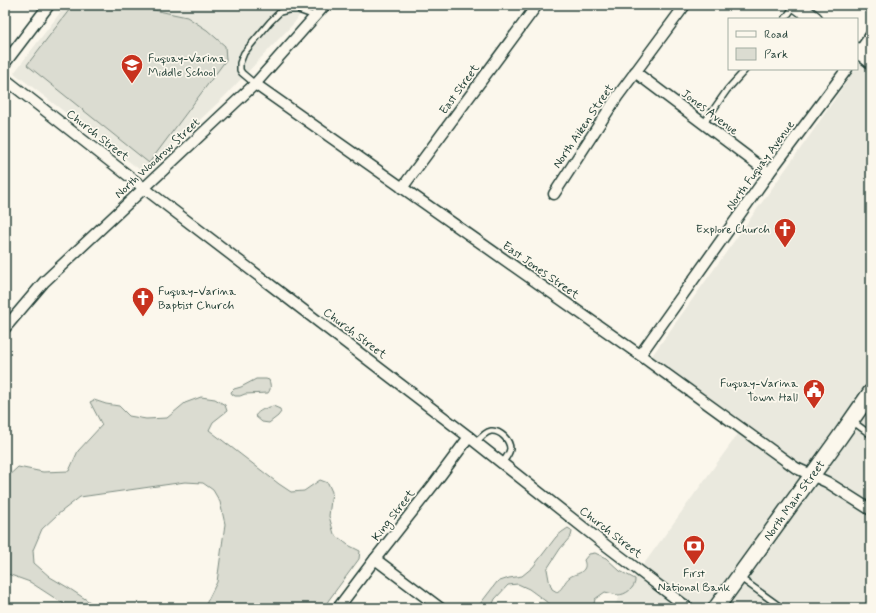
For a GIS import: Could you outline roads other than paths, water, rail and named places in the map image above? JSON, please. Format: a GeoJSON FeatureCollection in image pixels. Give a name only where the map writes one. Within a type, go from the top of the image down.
{"type":"FeatureCollection","features":[{"type":"Feature","properties":{"kind":"main road","name":"North Main Street"},"geometry":{"type":"LineString","coordinates":[[716,608],[871,392]]}},
{"type":"Feature","properties":{"kind":"street"},"geometry":{"type":"LineString","coordinates":[[5,63],[49,5]]}},
{"type":"Feature","properties":{"kind":"street","name":"North Woodrow Street"},"geometry":{"type":"LineString","coordinates":[[5,328],[44,282],[255,84],[324,5]]}},
{"type":"Feature","properties":{"kind":"street","name":"East Street"},"geometry":{"type":"LineString","coordinates":[[402,188],[537,5]]}},
{"type":"Feature","properties":{"kind":"street","name":"North Aiken Street"},"geometry":{"type":"LineString","coordinates":[[554,194],[617,97],[685,5]]}},
{"type":"Feature","properties":{"kind":"street"},"geometry":{"type":"LineString","coordinates":[[795,5],[814,18]]}},
{"type":"Feature","properties":{"kind":"street"},"geometry":{"type":"LineString","coordinates":[[871,35],[858,53],[871,61]]}},
{"type":"Feature","properties":{"kind":"street","name":"North Fuquay Avenue"},"geometry":{"type":"LineString","coordinates":[[640,355],[769,173],[846,70]]}},
{"type":"Feature","properties":{"kind":"street","name":"Jones Avenue"},"geometry":{"type":"LineString","coordinates":[[635,72],[769,173]]}},
{"type":"Feature","properties":{"kind":"street","name":"Church Street"},"geometry":{"type":"LineString","coordinates":[[5,79],[688,608]]}},
{"type":"Feature","properties":{"kind":"street","name":"East Jones Street"},"geometry":{"type":"LineString","coordinates":[[255,84],[640,355],[796,468],[827,482],[871,510]]}},
{"type":"Feature","properties":{"kind":"street","name":"King Street"},"geometry":{"type":"LineString","coordinates":[[338,608],[375,558],[434,484],[473,440]]}},
{"type":"Feature","properties":{"kind":"street"},"geometry":{"type":"LineString","coordinates":[[375,558],[440,608]]}},
{"type":"Feature","properties":{"kind":"lane"},"geometry":{"type":"LineString","coordinates":[[786,18],[795,5]]}},
{"type":"Feature","properties":{"kind":"lane"},"geometry":{"type":"LineString","coordinates":[[255,84],[242,73],[240,70],[240,63],[244,53],[270,22],[280,12],[288,10],[298,10],[315,16]]}},
{"type":"Feature","properties":{"kind":"lane"},"geometry":{"type":"LineString","coordinates":[[704,123],[727,90],[745,70]]}},
{"type":"Feature","properties":{"kind":"lane"},"geometry":{"type":"LineString","coordinates":[[851,421],[871,435]]}},
{"type":"Feature","properties":{"kind":"lane"},"geometry":{"type":"LineString","coordinates":[[473,440],[490,431],[497,432],[504,436],[510,448],[509,453],[502,464]]}},
{"type":"Feature","properties":{"kind":"lane"},"geometry":{"type":"LineString","coordinates":[[739,577],[782,608]]}},
{"type":"Feature","properties":{"kind":"place","name":"Fuquay-Varina Middle School"},"geometry":{"type":"Point","coordinates":[132,84]}},
{"type":"Feature","properties":{"kind":"place","name":"Explore Church"},"geometry":{"type":"Point","coordinates":[785,248]}},
{"type":"Feature","properties":{"kind":"place","name":"Fuquay-Varina Baptist Church"},"geometry":{"type":"Point","coordinates":[143,318]}},
{"type":"Feature","properties":{"kind":"place","name":"Fuquay-Varina Town Hall"},"geometry":{"type":"Point","coordinates":[814,410]}},
{"type":"Feature","properties":{"kind":"place","name":"First National Bank"},"geometry":{"type":"Point","coordinates":[694,566]}}]}
